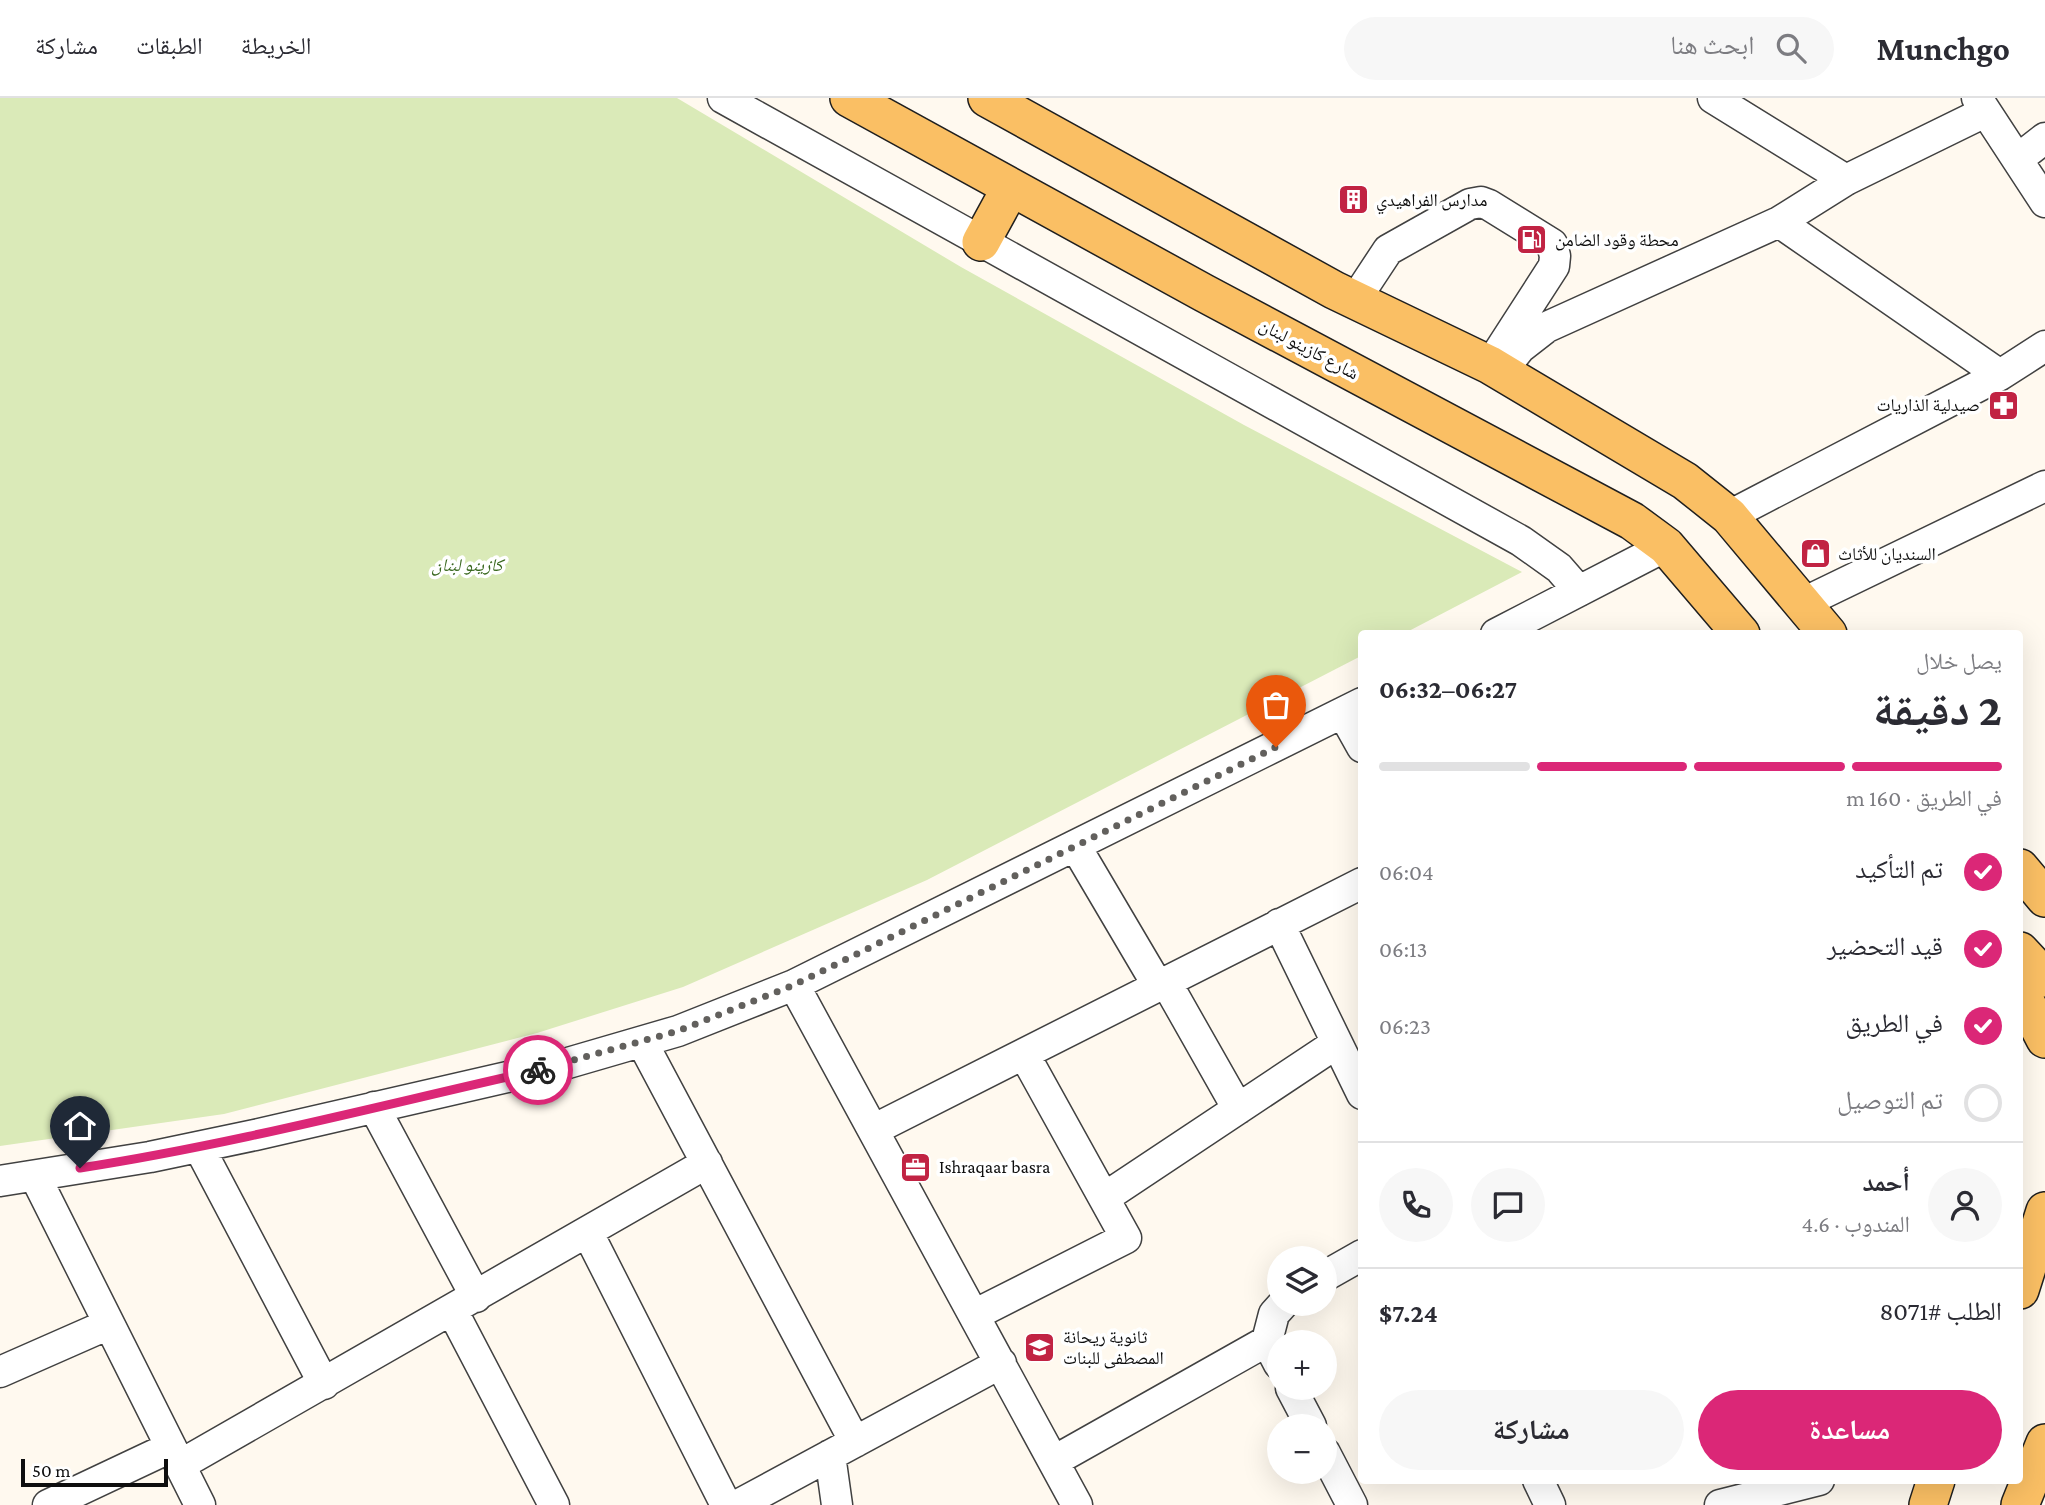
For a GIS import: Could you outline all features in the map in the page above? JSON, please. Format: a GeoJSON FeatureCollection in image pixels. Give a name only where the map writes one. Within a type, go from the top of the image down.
{"type":"FeatureCollection","features":[{"type":"Feature","properties":{"kind":"main road","name":"شارع كازينو لبنان"},"geometry":{"type":"LineString","coordinates":[[849,98],[1204,293],[1632,521],[1666,546],[1738,630]]}},
{"type":"Feature","properties":{"kind":"main road"},"geometry":{"type":"LineString","coordinates":[[987,98],[1355,300],[1496,368],[1685,481],[1729,516],[1825,630]]}},
{"type":"Feature","properties":{"kind":"main road"},"geometry":{"type":"LineString","coordinates":[[981,242],[1011,187]]}},
{"type":"Feature","properties":{"kind":"main road"},"geometry":{"type":"LineString","coordinates":[[2034,974],[2045,1039]]}},
{"type":"Feature","properties":{"kind":"main road"},"geometry":{"type":"LineString","coordinates":[[2023,1281],[2045,1211]]}},
{"type":"Feature","properties":{"kind":"main road"},"geometry":{"type":"LineString","coordinates":[[2023,1292],[2045,1255]]}},
{"type":"Feature","properties":{"kind":"main road"},"geometry":{"type":"LineString","coordinates":[[2020,1505],[2045,1443]]}},
{"type":"Feature","properties":{"kind":"main road"},"geometry":{"type":"LineString","coordinates":[[1928,1505],[1935,1484]]}},
{"type":"Feature","properties":{"kind":"street"},"geometry":{"type":"LineString","coordinates":[[723,98],[1521,541],[1559,568],[1579,591]]}},
{"type":"Feature","properties":{"kind":"street"},"geometry":{"type":"LineString","coordinates":[[1713,98],[1846,180]]}},
{"type":"Feature","properties":{"kind":"street"},"geometry":{"type":"LineString","coordinates":[[1496,368],[1547,327],[1779,222],[1846,180],[1981,105],[2045,202]]}},
{"type":"Feature","properties":{"kind":"street"},"geometry":{"type":"LineString","coordinates":[[2018,159],[2045,138]]}},
{"type":"Feature","properties":{"kind":"street"},"geometry":{"type":"LineString","coordinates":[[1355,300],[1388,250],[1470,204],[1477,202],[1489,205],[1552,244],[1555,256],[1554,266],[1496,368]]}},
{"type":"Feature","properties":{"kind":"street"},"geometry":{"type":"LineString","coordinates":[[1779,222],[2000,375]]}},
{"type":"Feature","properties":{"kind":"street"},"geometry":{"type":"LineString","coordinates":[[1729,516],[2000,375],[2045,346]]}},
{"type":"Feature","properties":{"kind":"street"},"geometry":{"type":"LineString","coordinates":[[1803,603],[2044,491]]}},
{"type":"Feature","properties":{"kind":"street"},"geometry":{"type":"LineString","coordinates":[[1503,630],[1666,546]]}},
{"type":"Feature","properties":{"kind":"street"},"geometry":{"type":"LineString","coordinates":[[0,1181],[199,1147],[568,1063],[678,1031],[794,985],[1352,708],[1358,731]]}},
{"type":"Feature","properties":{"kind":"street"},"geometry":{"type":"LineString","coordinates":[[1076,846],[1238,1109]]}},
{"type":"Feature","properties":{"kind":"street"},"geometry":{"type":"LineString","coordinates":[[873,1130],[1358,885]]}},
{"type":"Feature","properties":{"kind":"street"},"geometry":{"type":"LineString","coordinates":[[1279,924],[1358,1086]]}},
{"type":"Feature","properties":{"kind":"street"},"geometry":{"type":"LineString","coordinates":[[794,985],[1077,1505]]}},
{"type":"Feature","properties":{"kind":"street"},"geometry":{"type":"LineString","coordinates":[[642,1041],[707,1163],[843,1449],[837,1505]]}},
{"type":"Feature","properties":{"kind":"street"},"geometry":{"type":"LineString","coordinates":[[1104,1198],[1337,1043]]}},
{"type":"Feature","properties":{"kind":"street"},"geometry":{"type":"LineString","coordinates":[[974,1315],[1126,1238],[1024,1054]]}},
{"type":"Feature","properties":{"kind":"street"},"geometry":{"type":"LineString","coordinates":[[374,1107],[554,1505]]}},
{"type":"Feature","properties":{"kind":"street"},"geometry":{"type":"LineString","coordinates":[[199,1147],[324,1384]]}},
{"type":"Feature","properties":{"kind":"street"},"geometry":{"type":"LineString","coordinates":[[48,1505],[175,1456],[324,1384],[707,1163]]}},
{"type":"Feature","properties":{"kind":"street"},"geometry":{"type":"LineString","coordinates":[[34,1176],[200,1505]]}},
{"type":"Feature","properties":{"kind":"street"},"geometry":{"type":"LineString","coordinates":[[587,1233],[726,1505]]}},
{"type":"Feature","properties":{"kind":"street"},"geometry":{"type":"LineString","coordinates":[[1337,1269],[1358,1257]]}},
{"type":"Feature","properties":{"kind":"street"},"geometry":{"type":"LineString","coordinates":[[0,1372],[109,1324]]}},
{"type":"Feature","properties":{"kind":"street"},"geometry":{"type":"LineString","coordinates":[[1054,1461],[1267,1356]]}},
{"type":"Feature","properties":{"kind":"street"},"geometry":{"type":"LineString","coordinates":[[738,1505],[1001,1363]]}},
{"type":"Feature","properties":{"kind":"street"},"geometry":{"type":"LineString","coordinates":[[1337,1476],[1352,1505]]}},
{"type":"Feature","properties":{"kind":"street"},"geometry":{"type":"LineString","coordinates":[[1540,1484],[1550,1505]]}},
{"type":"Feature","properties":{"kind":"street"},"geometry":{"type":"LineString","coordinates":[[1720,1505],[1803,1484]]}},
{"type":"Feature","properties":{"kind":"green space","name":"كازينو لبنان"},"geometry":{"type":"Polygon","coordinates":[[[0,98],[677,98],[961,267],[1244,425],[1522,572],[1411,630],[1358,630],[1358,658],[927,880],[683,987],[537,1033],[224,1114],[0,1146],[0,98]]]}},
{"type":"Feature","properties":{"kind":"way so far"},"geometry":{"type":"LineString","coordinates":[[538,1070],[678,1031],[794,985],[1276,747]]}},
{"type":"Feature","properties":{"kind":"place","name":"مدارس الفراهيدي"},"geometry":{"type":"Point","coordinates":[1353,200]}},
{"type":"Feature","properties":{"kind":"place","name":"محطة وقود الضامن"},"geometry":{"type":"Point","coordinates":[1532,240]}},
{"type":"Feature","properties":{"kind":"place","name":"صيدلية الذاريات"},"geometry":{"type":"Point","coordinates":[2003,405]}},
{"type":"Feature","properties":{"kind":"place","name":"السنديان للأثاث"},"geometry":{"type":"Point","coordinates":[1815,554]}},
{"type":"Feature","properties":{"kind":"place","name":"Ishraqaar basra"},"geometry":{"type":"Point","coordinates":[916,1167]}},
{"type":"Feature","properties":{"kind":"place","name":"ثانوية ريحانة المصطفى للبنات"},"geometry":{"type":"Point","coordinates":[1040,1347]}},
{"type":"Feature","properties":{"kind":"route"},"geometry":{"type":"LineString","coordinates":[[80,1168],[150,1157],[255,1135],[538,1070]]}}]}
